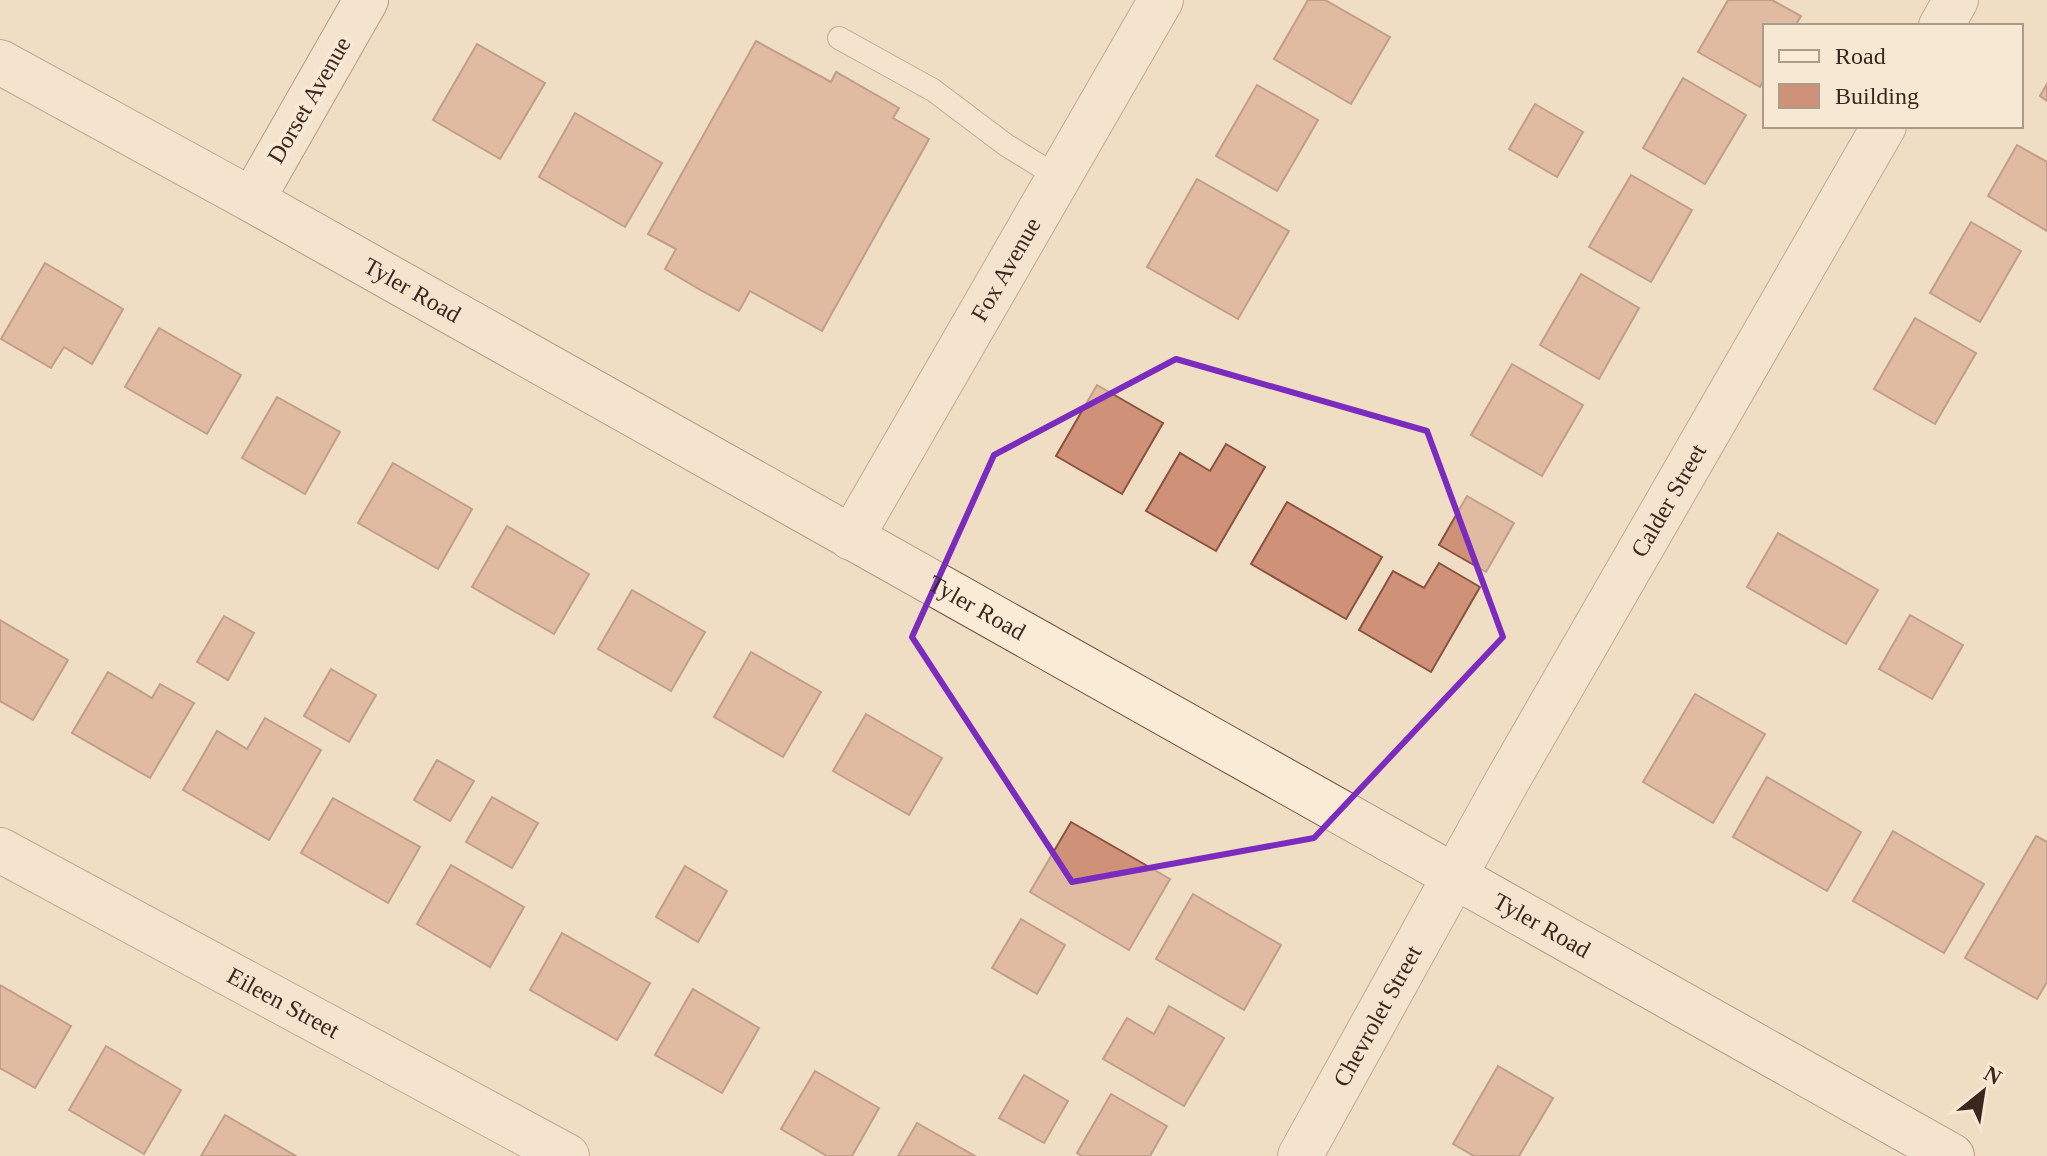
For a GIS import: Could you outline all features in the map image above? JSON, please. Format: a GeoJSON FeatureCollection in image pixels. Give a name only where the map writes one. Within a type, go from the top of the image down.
{"type":"FeatureCollection","features":[{"type":"Feature","properties":{"kind":"street","name":"Dorset Avenue"},"geometry":{"type":"LineString","coordinates":[[252,200],[366,0]]}},
{"type":"Feature","properties":{"kind":"street","name":"Fox Avenue"},"geometry":{"type":"LineString","coordinates":[[851,538],[1161,0]]}},
{"type":"Feature","properties":{"kind":"street"},"geometry":{"type":"LineString","coordinates":[[1942,24],[1956,0]]}},
{"type":"Feature","properties":{"kind":"street","name":"Tyler Road"},"geometry":{"type":"LineString","coordinates":[[0,62],[252,200],[1952,1156]]}},
{"type":"Feature","properties":{"kind":"street","name":"Calder Street"},"geometry":{"type":"LineString","coordinates":[[1454,875],[1883,128]]}},
{"type":"Feature","properties":{"kind":"street","name":"Eileen Street"},"geometry":{"type":"LineString","coordinates":[[0,850],[567,1156]]}},
{"type":"Feature","properties":{"kind":"street","name":"Chevrolet Street"},"geometry":{"type":"LineString","coordinates":[[1300,1156],[1454,875]]}},
{"type":"Feature","properties":{"kind":"lane"},"geometry":{"type":"LineString","coordinates":[[839,38],[933,90],[1006,145],[1060,178]]}},
{"type":"Feature","properties":{"kind":"highlighted area"},"geometry":{"type":"Polygon","coordinates":[[[1176,359],[1427,431],[1503,637],[1314,838],[1072,882],[912,637],[994,455],[1176,359]]]}},
{"type":"Feature","properties":{"kind":"building"},"geometry":{"type":"Polygon","coordinates":[[[1308,0],[1325,0],[1390,37],[1351,104],[1274,59],[1308,0]]]}},
{"type":"Feature","properties":{"kind":"building"},"geometry":{"type":"Polygon","coordinates":[[[1728,0],[1772,0],[1801,16],[1796,24],[1763,24],[1763,82],[1760,87],[1698,52],[1728,0]]]}},
{"type":"Feature","properties":{"kind":"building"},"geometry":{"type":"Polygon","coordinates":[[[756,41],[831,82],[836,72],[899,108],[893,118],[929,139],[822,331],[750,291],[739,311],[702,291],[665,269],[676,249],[648,234],[756,41]]]}},
{"type":"Feature","properties":{"kind":"building"},"geometry":{"type":"Polygon","coordinates":[[[477,44],[545,83],[500,159],[433,120],[477,44]]]}},
{"type":"Feature","properties":{"kind":"building"},"geometry":{"type":"Polygon","coordinates":[[[1683,78],[1746,115],[1705,184],[1643,148],[1683,78]]]}},
{"type":"Feature","properties":{"kind":"building"},"geometry":{"type":"Polygon","coordinates":[[[2047,84],[2047,101],[2040,96],[2047,84]]]}},
{"type":"Feature","properties":{"kind":"building"},"geometry":{"type":"Polygon","coordinates":[[[1257,85],[1318,120],[1277,191],[1216,156],[1257,85]]]}},
{"type":"Feature","properties":{"kind":"building"},"geometry":{"type":"Polygon","coordinates":[[[1535,104],[1583,132],[1557,177],[1509,149],[1535,104]]]}},
{"type":"Feature","properties":{"kind":"building"},"geometry":{"type":"Polygon","coordinates":[[[575,113],[662,163],[625,227],[539,177],[575,113]]]}},
{"type":"Feature","properties":{"kind":"building"},"geometry":{"type":"Polygon","coordinates":[[[2017,145],[2047,162],[2047,231],[1988,196],[2017,145]]]}},
{"type":"Feature","properties":{"kind":"building"},"geometry":{"type":"Polygon","coordinates":[[[1631,175],[1692,210],[1651,282],[1589,247],[1631,175]]]}},
{"type":"Feature","properties":{"kind":"building"},"geometry":{"type":"Polygon","coordinates":[[[1197,179],[1289,231],[1238,319],[1147,267],[1197,179]]]}},
{"type":"Feature","properties":{"kind":"building"},"geometry":{"type":"Polygon","coordinates":[[[1971,222],[2021,251],[1980,322],[1930,293],[1971,222]]]}},
{"type":"Feature","properties":{"kind":"building"},"geometry":{"type":"Polygon","coordinates":[[[45,263],[123,309],[92,364],[64,347],[51,368],[1,339],[45,263]]]}},
{"type":"Feature","properties":{"kind":"building"},"geometry":{"type":"Polygon","coordinates":[[[1581,274],[1639,308],[1599,379],[1540,345],[1581,274]]]}},
{"type":"Feature","properties":{"kind":"building"},"geometry":{"type":"Polygon","coordinates":[[[1915,318],[1976,353],[1935,424],[1874,389],[1915,318]]]}},
{"type":"Feature","properties":{"kind":"building"},"geometry":{"type":"Polygon","coordinates":[[[159,328],[241,375],[207,434],[125,387],[159,328]]]}},
{"type":"Feature","properties":{"kind":"building"},"geometry":{"type":"Polygon","coordinates":[[[1512,364],[1583,405],[1542,476],[1471,435],[1512,364]]]}},
{"type":"Feature","properties":{"kind":"building"},"geometry":{"type":"Polygon","coordinates":[[[1097,385],[1163,423],[1122,494],[1056,456],[1097,385]]]}},
{"type":"Feature","properties":{"kind":"building"},"geometry":{"type":"Polygon","coordinates":[[[277,397],[340,432],[305,494],[242,458],[277,397]]]}},
{"type":"Feature","properties":{"kind":"building"},"geometry":{"type":"Polygon","coordinates":[[[1226,444],[1265,467],[1216,551],[1146,511],[1180,453],[1210,471],[1226,444]]]}},
{"type":"Feature","properties":{"kind":"building"},"geometry":{"type":"Polygon","coordinates":[[[393,463],[472,509],[438,569],[358,523],[393,463]]]}},
{"type":"Feature","properties":{"kind":"building"},"geometry":{"type":"Polygon","coordinates":[[[1467,496],[1514,523],[1486,572],[1439,545],[1467,496]]]}},
{"type":"Feature","properties":{"kind":"building"},"geometry":{"type":"Polygon","coordinates":[[[1287,502],[1382,557],[1346,619],[1251,564],[1287,502]]]}},
{"type":"Feature","properties":{"kind":"building"},"geometry":{"type":"Polygon","coordinates":[[[507,526],[589,574],[554,634],[472,587],[507,526]]]}},
{"type":"Feature","properties":{"kind":"building"},"geometry":{"type":"Polygon","coordinates":[[[1778,533],[1878,590],[1846,644],[1747,587],[1778,533]]]}},
{"type":"Feature","properties":{"kind":"building"},"geometry":{"type":"Polygon","coordinates":[[[1439,563],[1480,587],[1431,672],[1359,630],[1393,571],[1424,588],[1439,563]]]}},
{"type":"Feature","properties":{"kind":"building"},"geometry":{"type":"Polygon","coordinates":[[[632,590],[705,632],[671,691],[598,649],[632,590]]]}},
{"type":"Feature","properties":{"kind":"building"},"geometry":{"type":"Polygon","coordinates":[[[1910,615],[1963,645],[1932,699],[1879,669],[1910,615]]]}},
{"type":"Feature","properties":{"kind":"building"},"geometry":{"type":"Polygon","coordinates":[[[224,616],[254,633],[228,680],[197,662],[224,616]]]}},
{"type":"Feature","properties":{"kind":"building"},"geometry":{"type":"Polygon","coordinates":[[[0,620],[68,660],[33,720],[0,701],[0,620]]]}},
{"type":"Feature","properties":{"kind":"building"},"geometry":{"type":"Polygon","coordinates":[[[751,652],[821,692],[783,757],[714,717],[751,652]]]}},
{"type":"Feature","properties":{"kind":"building"},"geometry":{"type":"Polygon","coordinates":[[[331,669],[376,695],[349,742],[304,716],[331,669]]]}},
{"type":"Feature","properties":{"kind":"building"},"geometry":{"type":"Polygon","coordinates":[[[108,672],[152,698],[160,684],[194,703],[150,778],[72,733],[108,672]]]}},
{"type":"Feature","properties":{"kind":"building"},"geometry":{"type":"Polygon","coordinates":[[[1695,694],[1765,734],[1713,823],[1643,782],[1695,694]]]}},
{"type":"Feature","properties":{"kind":"building"},"geometry":{"type":"Polygon","coordinates":[[[866,714],[942,758],[909,815],[833,771],[866,714]]]}},
{"type":"Feature","properties":{"kind":"building"},"geometry":{"type":"Polygon","coordinates":[[[265,718],[321,750],[269,840],[183,790],[217,731],[247,749],[265,718]]]}},
{"type":"Feature","properties":{"kind":"building"},"geometry":{"type":"Polygon","coordinates":[[[437,760],[474,781],[450,821],[414,800],[437,760]]]}},
{"type":"Feature","properties":{"kind":"building"},"geometry":{"type":"Polygon","coordinates":[[[1767,777],[1861,832],[1827,891],[1733,837],[1767,777]]]}},
{"type":"Feature","properties":{"kind":"building"},"geometry":{"type":"Polygon","coordinates":[[[492,797],[538,823],[512,868],[466,842],[492,797]]]}},
{"type":"Feature","properties":{"kind":"building"},"geometry":{"type":"Polygon","coordinates":[[[333,798],[420,847],[388,903],[301,853],[333,798]]]}},
{"type":"Feature","properties":{"kind":"building"},"geometry":{"type":"Polygon","coordinates":[[[1071,822],[1170,879],[1129,950],[1030,892],[1071,822]]]}},
{"type":"Feature","properties":{"kind":"building"},"geometry":{"type":"Polygon","coordinates":[[[1893,831],[1984,884],[1944,953],[1853,901],[1893,831]]]}},
{"type":"Feature","properties":{"kind":"building"},"geometry":{"type":"Polygon","coordinates":[[[2036,836],[2047,842],[2047,982],[2037,999],[1965,958],[2036,836]]]}},
{"type":"Feature","properties":{"kind":"building"},"geometry":{"type":"Polygon","coordinates":[[[451,865],[524,907],[490,967],[417,924],[451,865]]]}},
{"type":"Feature","properties":{"kind":"building"},"geometry":{"type":"Polygon","coordinates":[[[685,866],[727,891],[698,942],[656,917],[685,866]]]}},
{"type":"Feature","properties":{"kind":"building"},"geometry":{"type":"Polygon","coordinates":[[[1193,894],[1281,945],[1244,1010],[1156,959],[1193,894]]]}},
{"type":"Feature","properties":{"kind":"building"},"geometry":{"type":"Polygon","coordinates":[[[1021,919],[1065,945],[1037,994],[992,968],[1021,919]]]}},
{"type":"Feature","properties":{"kind":"building"},"geometry":{"type":"Polygon","coordinates":[[[562,933],[650,983],[617,1040],[530,990],[562,933]]]}},
{"type":"Feature","properties":{"kind":"building"},"geometry":{"type":"Polygon","coordinates":[[[0,985],[71,1026],[35,1088],[0,1068],[0,985]]]}},
{"type":"Feature","properties":{"kind":"building"},"geometry":{"type":"Polygon","coordinates":[[[693,989],[759,1028],[722,1093],[655,1055],[693,989]]]}},
{"type":"Feature","properties":{"kind":"building"},"geometry":{"type":"Polygon","coordinates":[[[1169,1006],[1224,1038],[1184,1106],[1103,1059],[1127,1018],[1154,1034],[1169,1006]]]}},
{"type":"Feature","properties":{"kind":"building"},"geometry":{"type":"Polygon","coordinates":[[[106,1046],[181,1090],[144,1154],[69,1110],[106,1046]]]}},
{"type":"Feature","properties":{"kind":"building"},"geometry":{"type":"Polygon","coordinates":[[[1498,1066],[1553,1098],[1519,1156],[1474,1156],[1453,1144],[1498,1066]]]}},
{"type":"Feature","properties":{"kind":"building"},"geometry":{"type":"Polygon","coordinates":[[[815,1071],[879,1108],[852,1156],[827,1156],[781,1129],[815,1071]]]}},
{"type":"Feature","properties":{"kind":"building"},"geometry":{"type":"Polygon","coordinates":[[[1024,1075],[1068,1101],[1044,1143],[999,1118],[1024,1075]]]}},
{"type":"Feature","properties":{"kind":"building"},"geometry":{"type":"Polygon","coordinates":[[[1111,1094],[1167,1126],[1150,1156],[1082,1156],[1077,1153],[1111,1094]]]}},
{"type":"Feature","properties":{"kind":"building"},"geometry":{"type":"Polygon","coordinates":[[[225,1115],[296,1156],[201,1156],[225,1115]]]}},
{"type":"Feature","properties":{"kind":"building"},"geometry":{"type":"Polygon","coordinates":[[[917,1123],[975,1156],[898,1156],[917,1123]]]}}]}
